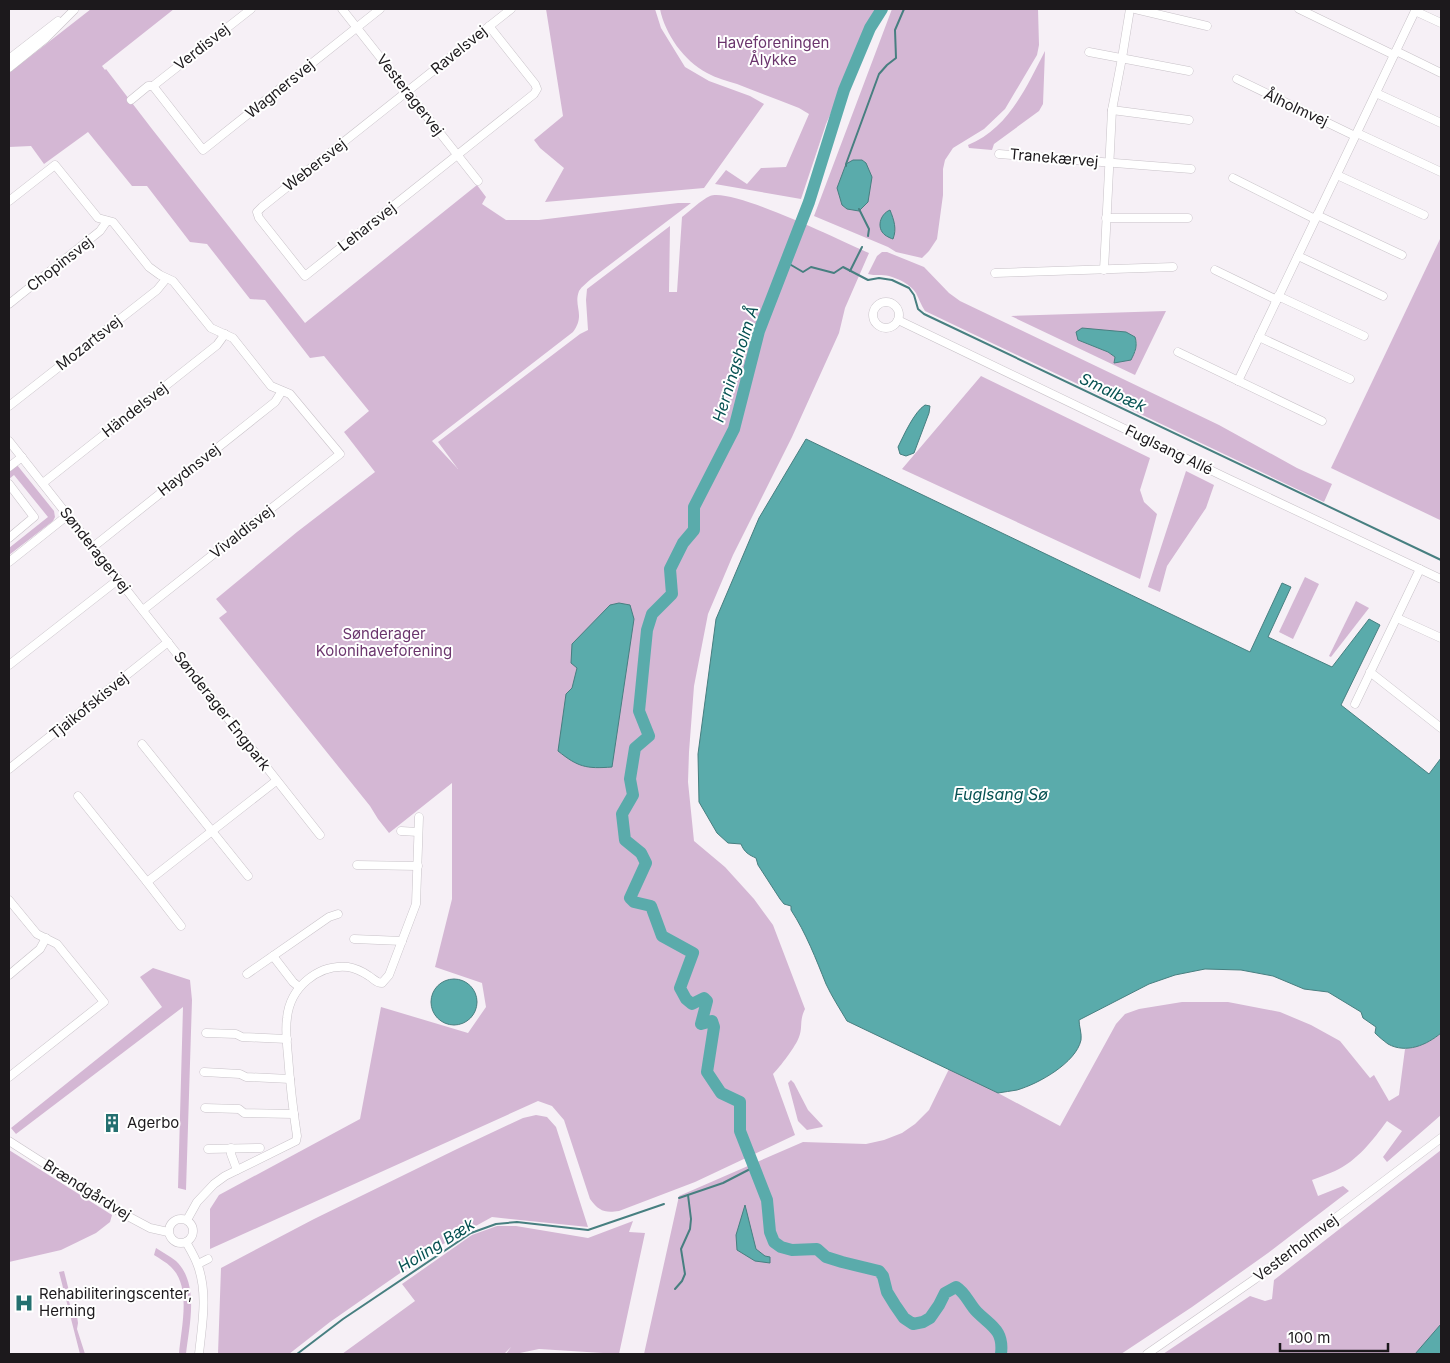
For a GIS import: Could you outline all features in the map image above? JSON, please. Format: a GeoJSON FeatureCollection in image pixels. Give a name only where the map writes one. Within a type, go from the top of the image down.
{"type":"FeatureCollection","features":[{"type":"Feature","properties":{"kind":"street","name":"Verdisvej"},"geometry":{"type":"LineString","coordinates":[[131,100],[148,86],[153,86],[251,9]]}},
{"type":"Feature","properties":{"kind":"street","name":"Vesteragervej"},"geometry":{"type":"LineString","coordinates":[[342,9],[478,181]]}},
{"type":"Feature","properties":{"kind":"street","name":"Wagnersvej"},"geometry":{"type":"LineString","coordinates":[[153,86],[203,150],[380,9]]}},
{"type":"Feature","properties":{"kind":"street","name":"Ravelsvej"},"geometry":{"type":"LineString","coordinates":[[408,92],[511,9]]}},
{"type":"Feature","properties":{"kind":"street","name":"Tranekærvej"},"geometry":{"type":"LineString","coordinates":[[1104,270],[1112,110],[1130,9]]}},
{"type":"Feature","properties":{"kind":"street"},"geometry":{"type":"LineString","coordinates":[[1135,9],[1207,26]]}},
{"type":"Feature","properties":{"kind":"street"},"geometry":{"type":"LineString","coordinates":[[1300,9],[1441,73]]}},
{"type":"Feature","properties":{"kind":"street"},"geometry":{"type":"LineString","coordinates":[[9,59],[49,27],[75,10]]}},
{"type":"Feature","properties":{"kind":"street"},"geometry":{"type":"LineString","coordinates":[[9,68],[45,39],[75,10]]}},
{"type":"Feature","properties":{"kind":"street"},"geometry":{"type":"LineString","coordinates":[[1238,381],[1416,10],[1441,23]]}},
{"type":"Feature","properties":{"kind":"street"},"geometry":{"type":"LineString","coordinates":[[458,155],[534,94],[537,89],[489,26]]}},
{"type":"Feature","properties":{"kind":"street"},"geometry":{"type":"LineString","coordinates":[[1089,52],[1189,71]]}},
{"type":"Feature","properties":{"kind":"street","name":"Ålholmvej"},"geometry":{"type":"LineString","coordinates":[[1237,79],[1441,172]]}},
{"type":"Feature","properties":{"kind":"street","name":"Webersvej"},"geometry":{"type":"LineString","coordinates":[[283,247],[259,218],[258,212],[262,207],[408,92]]}},
{"type":"Feature","properties":{"kind":"street"},"geometry":{"type":"LineString","coordinates":[[1376,93],[1441,123]]}},
{"type":"Feature","properties":{"kind":"street"},"geometry":{"type":"LineString","coordinates":[[1112,110],[1189,120]]}},
{"type":"Feature","properties":{"kind":"street","name":"Tranekærvej"},"geometry":{"type":"LineString","coordinates":[[999,154],[1190,170]]}},
{"type":"Feature","properties":{"kind":"street","name":"Leharsvej"},"geometry":{"type":"LineString","coordinates":[[283,247],[305,276],[458,155]]}},
{"type":"Feature","properties":{"kind":"street"},"geometry":{"type":"LineString","coordinates":[[9,201],[55,165],[98,218],[113,222],[149,267],[166,279],[174,282],[211,328],[233,338],[271,386],[282,390]]}},
{"type":"Feature","properties":{"kind":"street"},"geometry":{"type":"LineString","coordinates":[[1337,175],[1424,215]]}},
{"type":"Feature","properties":{"kind":"street"},"geometry":{"type":"LineString","coordinates":[[1233,178],[1402,255]]}},
{"type":"Feature","properties":{"kind":"street"},"geometry":{"type":"LineString","coordinates":[[1106,218],[1188,218]]}},
{"type":"Feature","properties":{"kind":"street","name":"Chopinsvej"},"geometry":{"type":"LineString","coordinates":[[9,304],[100,232],[107,221]]}},
{"type":"Feature","properties":{"kind":"street"},"geometry":{"type":"LineString","coordinates":[[1298,256],[1383,296]]}},
{"type":"Feature","properties":{"kind":"street"},"geometry":{"type":"LineString","coordinates":[[995,274],[1174,267]]}},
{"type":"Feature","properties":{"kind":"street"},"geometry":{"type":"LineString","coordinates":[[1215,270],[1364,336]]}},
{"type":"Feature","properties":{"kind":"street","name":"Mozartsvej"},"geometry":{"type":"LineString","coordinates":[[9,406],[157,290],[166,279]]}},
{"type":"Feature","properties":{"kind":"street","name":"Fuglsang Allé"},"geometry":{"type":"LineString","coordinates":[[898,320],[1441,578]]}},
{"type":"Feature","properties":{"kind":"street","name":"Händelsvej"},"geometry":{"type":"LineString","coordinates":[[43,484],[218,345],[225,334]]}},
{"type":"Feature","properties":{"kind":"street"},"geometry":{"type":"LineString","coordinates":[[1259,337],[1350,379]]}},
{"type":"Feature","properties":{"kind":"street"},"geometry":{"type":"LineString","coordinates":[[1178,352],[1322,421]]}},
{"type":"Feature","properties":{"kind":"street","name":"Vivaldisvej"},"geometry":{"type":"LineString","coordinates":[[143,610],[340,454],[290,394],[282,390]]}},
{"type":"Feature","properties":{"kind":"street","name":"Haydnsvej"},"geometry":{"type":"LineString","coordinates":[[93,546],[275,402],[282,390]]}},
{"type":"Feature","properties":{"kind":"street","name":"Sønderagervej"},"geometry":{"type":"LineString","coordinates":[[9,441],[168,642]]}},
{"type":"Feature","properties":{"kind":"street"},"geometry":{"type":"LineString","coordinates":[[9,467],[22,457]]}},
{"type":"Feature","properties":{"kind":"street","name":"Sønderagervej"},"geometry":{"type":"LineString","coordinates":[[9,484],[34,517],[9,538]]}},
{"type":"Feature","properties":{"kind":"street"},"geometry":{"type":"LineString","coordinates":[[9,562],[68,515]]}},
{"type":"Feature","properties":{"kind":"street"},"geometry":{"type":"LineString","coordinates":[[1355,704],[1420,569]]}},
{"type":"Feature","properties":{"kind":"street"},"geometry":{"type":"LineString","coordinates":[[9,665],[119,579]]}},
{"type":"Feature","properties":{"kind":"street"},"geometry":{"type":"LineString","coordinates":[[1396,618],[1441,638]]}},
{"type":"Feature","properties":{"kind":"street","name":"Tjaikofskisvej"},"geometry":{"type":"LineString","coordinates":[[9,769],[168,642]]}},
{"type":"Feature","properties":{"kind":"street","name":"Sønderager Engpark"},"geometry":{"type":"LineString","coordinates":[[168,642],[320,835]]}},
{"type":"Feature","properties":{"kind":"street"},"geometry":{"type":"LineString","coordinates":[[1370,672],[1441,728]]}},
{"type":"Feature","properties":{"kind":"street"},"geometry":{"type":"LineString","coordinates":[[142,744],[248,876]]}},
{"type":"Feature","properties":{"kind":"street","name":"Sønderager Engpark"},"geometry":{"type":"LineString","coordinates":[[147,882],[276,781]]}},
{"type":"Feature","properties":{"kind":"street"},"geometry":{"type":"LineString","coordinates":[[78,796],[181,926]]}},
{"type":"Feature","properties":{"kind":"street"},"geometry":{"type":"LineString","coordinates":[[187,1220],[197,1202],[214,1184],[225,1176],[296,1141],[287,1039],[289,1007],[299,987],[318,973],[348,967],[358,970],[382,984],[389,975],[416,904],[419,817]]}},
{"type":"Feature","properties":{"kind":"street"},"geometry":{"type":"LineString","coordinates":[[401,831],[418,832]]}},
{"type":"Feature","properties":{"kind":"street"},"geometry":{"type":"LineString","coordinates":[[356,865],[418,866]]}},
{"type":"Feature","properties":{"kind":"street"},"geometry":{"type":"LineString","coordinates":[[9,900],[37,934],[57,944],[104,1002],[9,1077]]}},
{"type":"Feature","properties":{"kind":"street"},"geometry":{"type":"LineString","coordinates":[[247,974],[329,917],[338,914]]}},
{"type":"Feature","properties":{"kind":"street"},"geometry":{"type":"LineString","coordinates":[[9,975],[40,949],[46,938]]}},
{"type":"Feature","properties":{"kind":"street"},"geometry":{"type":"LineString","coordinates":[[354,939],[402,940]]}},
{"type":"Feature","properties":{"kind":"street"},"geometry":{"type":"LineString","coordinates":[[274,956],[293,982],[299,987]]}},
{"type":"Feature","properties":{"kind":"street"},"geometry":{"type":"LineString","coordinates":[[206,1033],[236,1034],[246,1038],[287,1039]]}},
{"type":"Feature","properties":{"kind":"street"},"geometry":{"type":"LineString","coordinates":[[204,1072],[240,1074],[246,1077],[290,1079]]}},
{"type":"Feature","properties":{"kind":"street"},"geometry":{"type":"LineString","coordinates":[[205,1108],[239,1109],[244,1113],[294,1114]]}},
{"type":"Feature","properties":{"kind":"street","name":"Vesterholmvej"},"geometry":{"type":"LineString","coordinates":[[1147,1354],[1255,1279],[1441,1138]]}},
{"type":"Feature","properties":{"kind":"street","name":"Brændgårdvej"},"geometry":{"type":"LineString","coordinates":[[9,1141],[120,1212],[150,1228],[168,1232]]}},
{"type":"Feature","properties":{"kind":"street"},"geometry":{"type":"LineString","coordinates":[[208,1148],[260,1148]]}},
{"type":"Feature","properties":{"kind":"street"},"geometry":{"type":"LineString","coordinates":[[231,1148],[236,1170]]}},
{"type":"Feature","properties":{"kind":"street"},"geometry":{"type":"LineString","coordinates":[[181,1218],[187,1220],[192,1225],[193,1232],[191,1238],[186,1242],[179,1243],[173,1240],[168,1232],[169,1226],[174,1220],[181,1218]]}},
{"type":"Feature","properties":{"kind":"street"},"geometry":{"type":"LineString","coordinates":[[186,1242],[198,1264],[203,1284],[204,1295],[199,1354]]}},
{"type":"Feature","properties":{"kind":"street"},"geometry":{"type":"LineString","coordinates":[[198,1264],[208,1259]]}},
{"type":"Feature","properties":{"kind":"green space","name":"Sønderager Kolonihaveforening"},"geometry":{"type":"Polygon","coordinates":[[[91,9],[174,9],[102,66],[305,323],[477,185],[486,197],[482,204],[506,220],[539,220],[691,203],[591,279],[579,291],[577,302],[579,320],[573,332],[432,441],[458,469],[438,442],[580,334],[588,330],[587,289],[670,226],[669,292],[677,292],[682,217],[710,196],[722,195],[763,207],[869,253],[845,308],[839,333],[792,437],[733,555],[708,614],[694,686],[688,782],[694,841],[725,867],[754,899],[773,925],[805,1009],[797,1041],[780,1067],[773,1074],[795,1135],[695,1182],[619,1211],[609,1212],[599,1209],[590,1199],[564,1120],[552,1106],[538,1101],[210,1249],[210,1209],[219,1195],[360,1119],[381,1007],[468,1033],[486,1007],[482,983],[435,967],[452,899],[452,783],[389,833],[370,806],[219,618],[227,612],[216,599],[297,532],[375,472],[344,432],[369,411],[324,356],[310,358],[265,300],[250,299],[207,244],[190,242],[147,186],[132,186],[88,132],[44,164],[31,146],[9,147],[9,73],[91,9]]]}},
{"type":"Feature","properties":{"kind":"green space"},"geometry":{"type":"Polygon","coordinates":[[[546,9],[655,9],[661,28],[685,67],[709,81],[750,96],[764,104],[704,188],[545,202],[564,168],[540,148],[534,140],[563,116],[546,9]]]}},
{"type":"Feature","properties":{"kind":"green space","name":"Haveforeningen Ålykke"},"geometry":{"type":"Polygon","coordinates":[[[660,9],[877,9],[826,124],[801,199],[715,184],[726,170],[747,184],[761,168],[786,167],[809,114],[799,108],[714,76],[699,68],[683,54],[671,37],[660,9]]]}},
{"type":"Feature","properties":{"kind":"green space"},"geometry":{"type":"Polygon","coordinates":[[[892,9],[1038,9],[1039,45],[1037,55],[1005,109],[984,129],[953,148],[945,160],[943,195],[937,239],[922,258],[896,252],[814,216],[892,9]]]}},
{"type":"Feature","properties":{"kind":"green space"},"geometry":{"type":"Polygon","coordinates":[[[1045,51],[1043,104],[1039,111],[994,144],[992,150],[969,148],[968,145],[982,138],[1005,118],[1023,93],[1045,51]]]}},
{"type":"Feature","properties":{"kind":"green space"},"geometry":{"type":"Polygon","coordinates":[[[1441,237],[1441,518],[1440,520],[1331,468],[1441,237]]]}},
{"type":"Feature","properties":{"kind":"green space"},"geometry":{"type":"Polygon","coordinates":[[[882,252],[887,252],[924,267],[949,293],[960,301],[1219,425],[1297,468],[1332,484],[1324,502],[925,311],[914,290],[907,284],[889,276],[868,274],[877,256],[882,252]]]}},
{"type":"Feature","properties":{"kind":"green space"},"geometry":{"type":"Polygon","coordinates":[[[1166,311],[1135,375],[1011,316],[1166,311]],[[1135,337],[1078,340],[1108,352],[1115,357],[1114,362],[1135,353],[1137,343],[1135,337]]]}},
{"type":"Feature","properties":{"kind":"green space"},"geometry":{"type":"Polygon","coordinates":[[[981,376],[1150,458],[1140,490],[1144,502],[1157,514],[1140,579],[902,469],[981,376]]]}},
{"type":"Feature","properties":{"kind":"green space"},"geometry":{"type":"Polygon","coordinates":[[[17,465],[54,511],[55,517],[53,521],[9,555],[9,548],[48,517],[14,475],[9,479],[9,471],[17,465]]]}},
{"type":"Feature","properties":{"kind":"green space"},"geometry":{"type":"Polygon","coordinates":[[[1186,471],[1214,485],[1206,508],[1167,566],[1160,592],[1148,587],[1186,471]]]}},
{"type":"Feature","properties":{"kind":"green space"},"geometry":{"type":"Polygon","coordinates":[[[1305,577],[1319,584],[1293,639],[1279,632],[1305,577]]]}},
{"type":"Feature","properties":{"kind":"green space"},"geometry":{"type":"Polygon","coordinates":[[[1356,601],[1369,608],[1331,657],[1329,656],[1356,601]]]}},
{"type":"Feature","properties":{"kind":"green space"},"geometry":{"type":"Polygon","coordinates":[[[153,968],[190,980],[192,1000],[186,1190],[178,1188],[183,1007],[16,1134],[11,1128],[162,1007],[140,977],[153,968]]]}},
{"type":"Feature","properties":{"kind":"green space"},"geometry":{"type":"Polygon","coordinates":[[[1182,1002],[1228,1002],[1280,1012],[1311,1025],[1340,1041],[1370,1078],[1374,1075],[1389,1101],[1399,1095],[1405,1049],[1424,1044],[1441,1033],[1441,1115],[1387,1162],[1383,1157],[1402,1131],[1387,1121],[1370,1143],[1350,1162],[1335,1171],[1312,1180],[1318,1196],[1343,1186],[1349,1191],[1268,1253],[1121,1354],[644,1354],[679,1196],[803,1142],[866,1144],[902,1133],[915,1124],[929,1110],[949,1069],[1060,1126],[1116,1024],[1125,1014],[1139,1009],[1182,1002]]]}},
{"type":"Feature","properties":{"kind":"green space"},"geometry":{"type":"Polygon","coordinates":[[[791,1080],[808,1110],[822,1127],[807,1130],[798,1121],[788,1083],[791,1080]]]}},
{"type":"Feature","properties":{"kind":"green space"},"geometry":{"type":"Polygon","coordinates":[[[536,1115],[547,1117],[556,1127],[588,1227],[492,1217],[436,1248],[330,1322],[289,1354],[218,1354],[221,1268],[314,1219],[457,1149],[523,1118],[536,1115]]]}},
{"type":"Feature","properties":{"kind":"green space"},"geometry":{"type":"Polygon","coordinates":[[[9,1150],[112,1215],[110,1222],[96,1233],[61,1250],[9,1262],[9,1150]]]}},
{"type":"Feature","properties":{"kind":"green space"},"geometry":{"type":"Polygon","coordinates":[[[1441,1150],[1441,1354],[1163,1354],[1250,1296],[1265,1301],[1272,1299],[1274,1280],[1441,1150]]]}},
{"type":"Feature","properties":{"kind":"green space"},"geometry":{"type":"Polygon","coordinates":[[[633,1221],[629,1232],[645,1233],[619,1354],[539,1349],[506,1354],[511,1347],[504,1354],[342,1354],[415,1301],[402,1284],[472,1235],[497,1226],[516,1226],[588,1238],[633,1221]]]}},
{"type":"Feature","properties":{"kind":"green space"},"geometry":{"type":"Polygon","coordinates":[[[156,1248],[176,1261],[188,1281],[191,1293],[191,1306],[186,1354],[179,1354],[184,1308],[181,1285],[171,1267],[154,1255],[156,1248]]]}},
{"type":"Feature","properties":{"kind":"green space"},"geometry":{"type":"Polygon","coordinates":[[[64,1271],[72,1313],[77,1316],[77,1329],[85,1354],[80,1354],[59,1272],[64,1271]]]}},
{"type":"Feature","properties":{"kind":"water"},"geometry":{"type":"Polygon","coordinates":[[[853,160],[862,160],[866,163],[872,177],[868,202],[859,211],[847,209],[842,205],[837,188],[846,164],[853,160]]]}},
{"type":"Feature","properties":{"kind":"water"},"geometry":{"type":"Polygon","coordinates":[[[890,210],[895,232],[893,239],[882,232],[880,225],[884,215],[890,210]]]}},
{"type":"Feature","properties":{"kind":"water"},"geometry":{"type":"Polygon","coordinates":[[[1082,328],[1126,332],[1135,337],[1135,352],[1131,360],[1114,363],[1115,357],[1108,352],[1078,340],[1076,332],[1082,328]]]}},
{"type":"Feature","properties":{"kind":"water"},"geometry":{"type":"Polygon","coordinates":[[[925,405],[930,406],[929,413],[914,453],[906,456],[900,454],[898,447],[906,430],[913,418],[925,405]]]}},
{"type":"Feature","properties":{"kind":"water","name":"Fuglsang Sø"},"geometry":{"type":"Polygon","coordinates":[[[806,439],[1250,652],[1282,583],[1291,587],[1268,637],[1332,667],[1369,619],[1380,625],[1341,705],[1429,774],[1441,758],[1441,1033],[1416,1047],[1395,1047],[1388,1044],[1375,1033],[1376,1027],[1363,1018],[1361,1012],[1328,992],[1304,989],[1273,976],[1241,970],[1205,969],[1175,975],[1149,984],[1079,1020],[1081,1040],[1078,1049],[1072,1057],[1055,1071],[1035,1083],[1017,1090],[998,1093],[847,1021],[828,989],[806,937],[791,910],[791,906],[784,904],[780,899],[758,865],[756,858],[747,853],[741,844],[728,843],[717,833],[699,802],[698,754],[716,619],[759,518],[806,439]]]}},
{"type":"Feature","properties":{"kind":"water"},"geometry":{"type":"Polygon","coordinates":[[[619,603],[630,605],[634,619],[612,767],[595,768],[583,766],[571,761],[558,751],[566,694],[572,688],[577,668],[571,663],[572,644],[610,605],[619,603]]]}},
{"type":"Feature","properties":{"kind":"water"},"geometry":{"type":"Polygon","coordinates":[[[450,979],[458,979],[467,983],[473,989],[477,1002],[473,1015],[467,1021],[458,1025],[450,1025],[441,1021],[435,1015],[431,1006],[431,998],[435,989],[441,983],[450,979]]]}},
{"type":"Feature","properties":{"kind":"water"},"geometry":{"type":"Polygon","coordinates":[[[745,1205],[756,1249],[765,1256],[770,1257],[770,1263],[755,1261],[737,1250],[736,1235],[745,1205]]]}},
{"type":"Feature","properties":{"kind":"water"},"geometry":{"type":"Polygon","coordinates":[[[1441,1324],[1441,1354],[1415,1354],[1441,1324]]]}},
{"type":"Feature","properties":{"kind":"waterway","name":"Herningsholm Å"},"geometry":{"type":"LineString","coordinates":[[882,9],[870,28],[844,90],[809,202],[759,331],[734,429],[694,507],[694,530],[683,543],[670,569],[672,594],[652,614],[647,630],[639,711],[649,736],[635,748],[630,779],[633,795],[622,814],[625,840],[641,853],[646,863],[630,898],[634,902],[651,906],[662,936],[693,953],[680,988],[686,999],[692,1004],[704,998],[707,1001],[701,1024],[712,1021],[714,1027],[707,1072],[721,1093],[740,1102],[740,1131],[767,1200],[770,1232],[774,1242],[781,1247],[792,1250],[817,1249],[826,1257],[879,1271],[883,1276],[887,1292],[895,1305],[904,1318],[913,1324],[930,1318],[945,1293],[956,1287],[977,1312],[995,1329],[1000,1339],[1001,1354]]}},
{"type":"Feature","properties":{"kind":"waterway"},"geometry":{"type":"LineString","coordinates":[[846,166],[879,74],[896,58],[895,30],[904,9]]}},
{"type":"Feature","properties":{"kind":"waterway"},"geometry":{"type":"LineString","coordinates":[[859,209],[869,229],[868,236]]}},
{"type":"Feature","properties":{"kind":"waterway"},"geometry":{"type":"LineString","coordinates":[[850,271],[862,247]]}},
{"type":"Feature","properties":{"kind":"waterway","name":"Smalbæk"},"geometry":{"type":"LineString","coordinates":[[786,262],[803,272],[811,267],[834,273],[843,267],[868,280],[879,278],[892,280],[909,288],[914,295],[918,309],[924,314],[1441,560]]}},
{"type":"Feature","properties":{"kind":"waterway","name":"Holing Bæk"},"geometry":{"type":"LineString","coordinates":[[679,1198],[723,1183],[754,1167]]}},
{"type":"Feature","properties":{"kind":"waterway"},"geometry":{"type":"LineString","coordinates":[[675,1289],[685,1274],[681,1249],[690,1229],[691,1219],[688,1195]]}},
{"type":"Feature","properties":{"kind":"waterway","name":"Holing Bæk"},"geometry":{"type":"LineString","coordinates":[[297,1354],[343,1319],[471,1233],[496,1224],[517,1222],[588,1230],[664,1204]]}},
{"type":"Feature","properties":{"kind":"place","name":"Agerbo"},"geometry":{"type":"Point","coordinates":[112,1123]}},
{"type":"Feature","properties":{"kind":"place","name":"Rehabiliteringscenter, Herning"},"geometry":{"type":"Point","coordinates":[24,1303]}}]}
